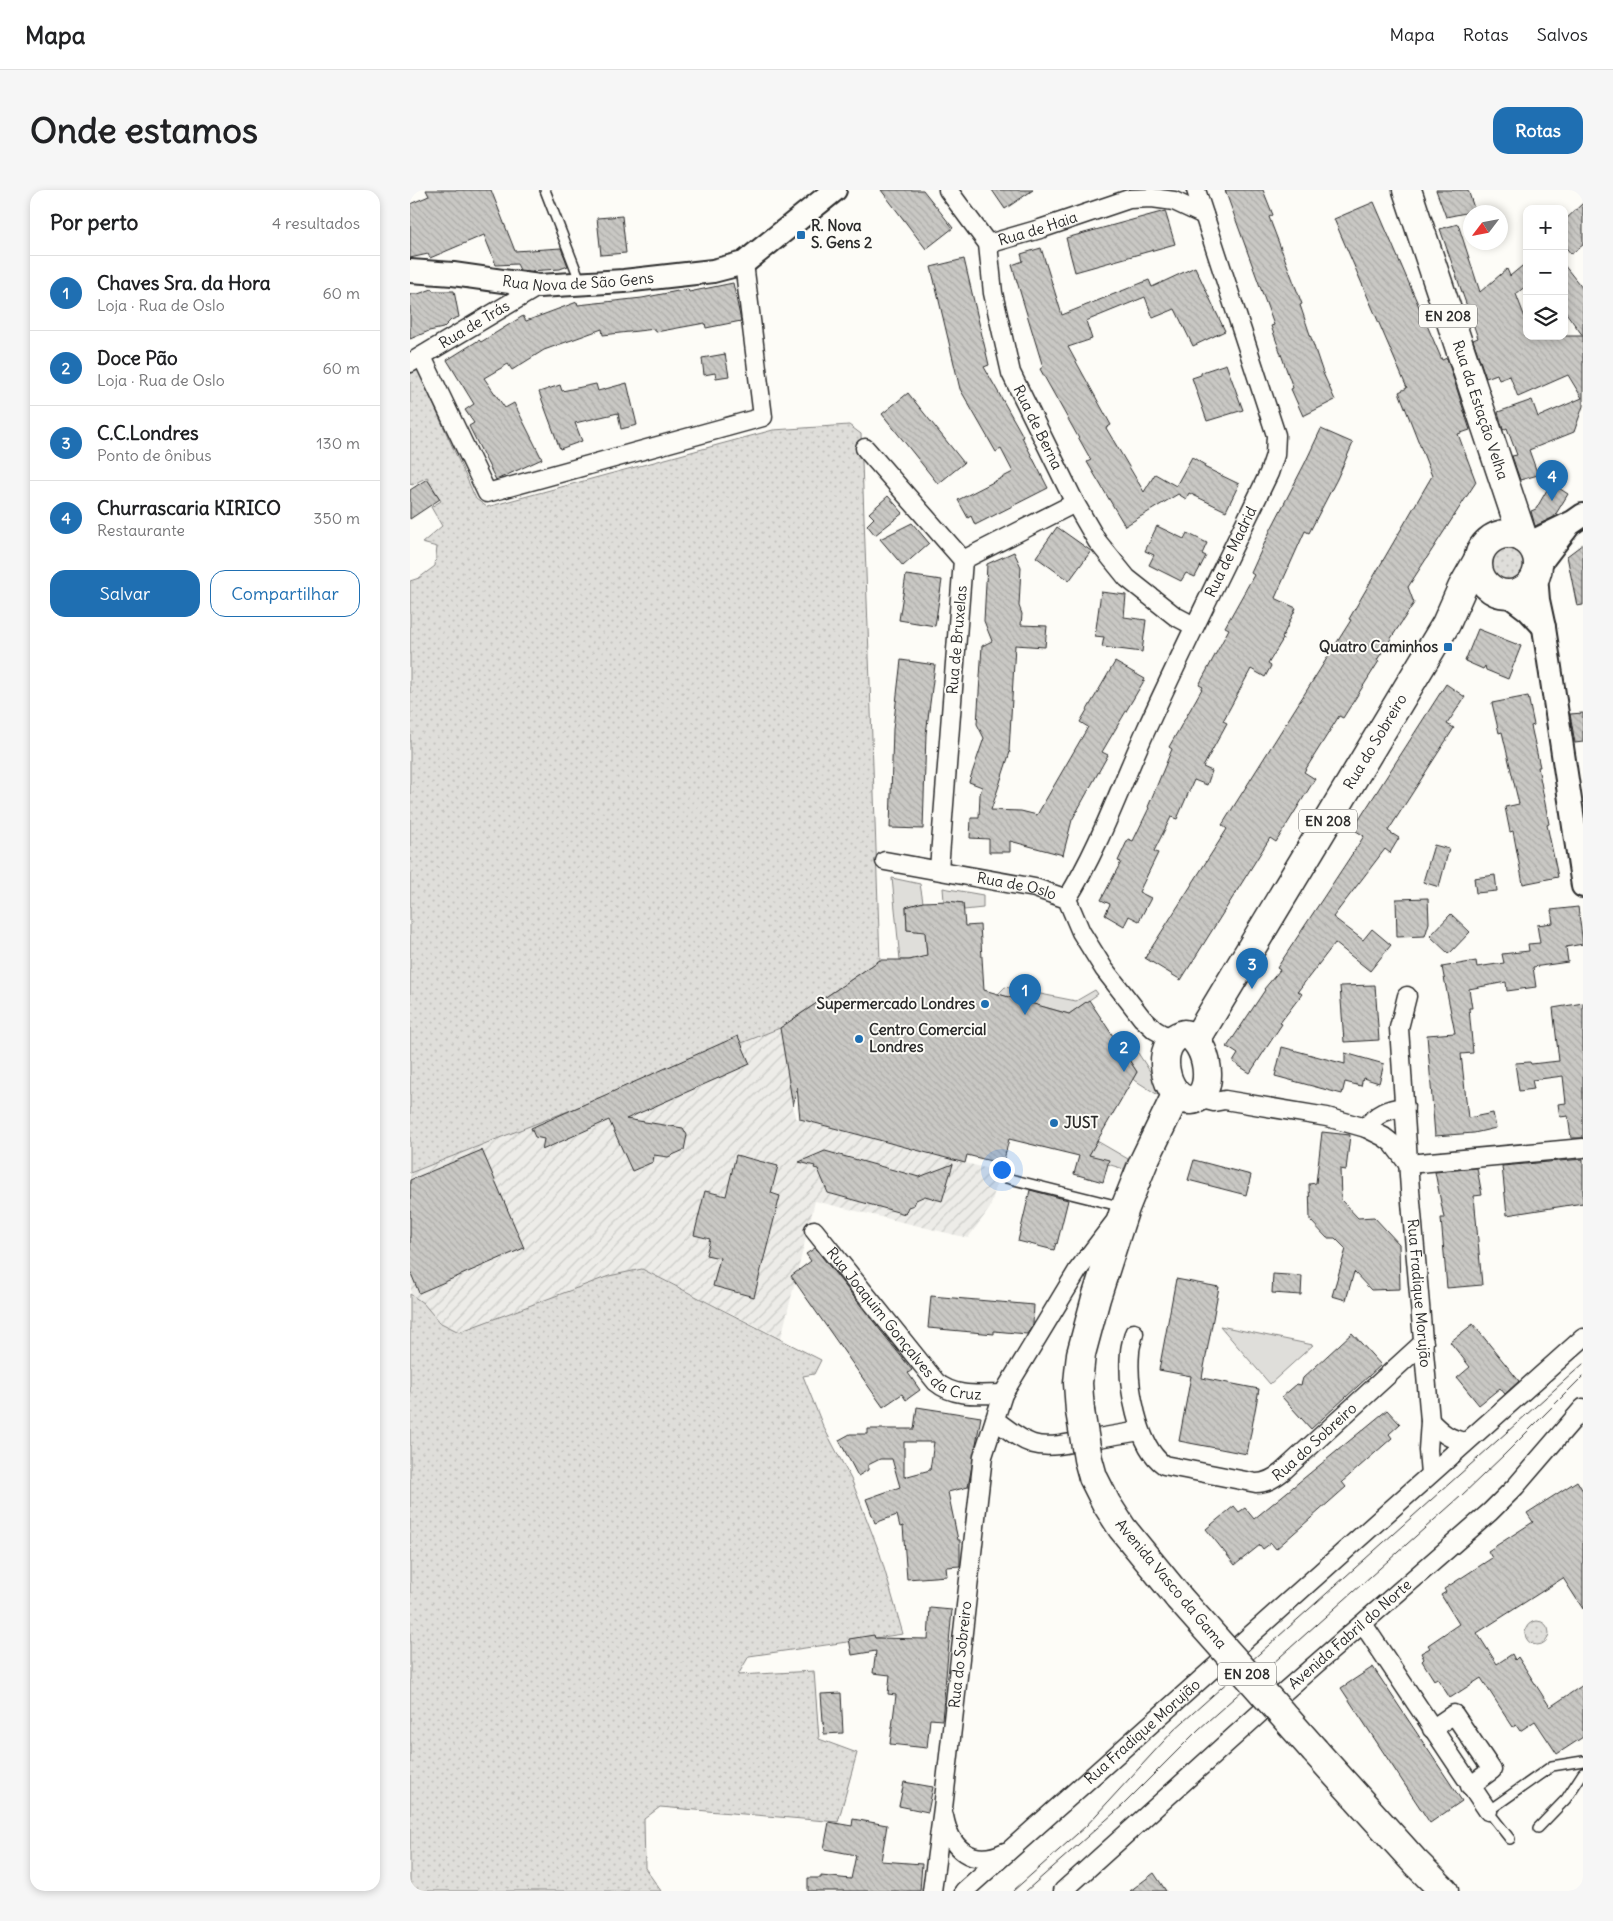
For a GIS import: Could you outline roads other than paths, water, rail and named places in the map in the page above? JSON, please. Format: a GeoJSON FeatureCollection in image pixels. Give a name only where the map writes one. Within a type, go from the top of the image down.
{"type":"FeatureCollection","features":[{"type":"Feature","properties":{"kind":"main road","name":"Rua da Estação Velha"},"geometry":{"type":"LineString","coordinates":[[1407,190],[1507,488],[1532,556]]}},
{"type":"Feature","properties":{"kind":"main road","name":"Rua da Estação Velha"},"geometry":{"type":"LineString","coordinates":[[1482,552],[1503,512],[1507,488]]}},
{"type":"Feature","properties":{"kind":"main road"},"geometry":{"type":"LineString","coordinates":[[1504,534],[1514,535],[1532,556],[1531,583],[1525,590],[1502,594],[1489,588],[1482,580],[1479,570],[1482,552],[1494,538],[1504,534]]}},
{"type":"Feature","properties":{"kind":"main road","name":"Rua do Sobreiro"},"geometry":{"type":"LineString","coordinates":[[1188,1038],[1446,624],[1462,588],[1482,552]]}},
{"type":"Feature","properties":{"kind":"main road","name":"Rua do Sobreiro"},"geometry":{"type":"LineString","coordinates":[[1446,624],[1462,605],[1482,596],[1502,594]]}},
{"type":"Feature","properties":{"kind":"main road"},"geometry":{"type":"LineString","coordinates":[[1188,1038],[1205,1057],[1208,1074],[1194,1091],[1168,1078],[1165,1058],[1166,1048],[1172,1040],[1188,1038]]}},
{"type":"Feature","properties":{"kind":"main road","name":"Rua do Sobreiro"},"geometry":{"type":"LineString","coordinates":[[1125,1208],[1144,1161],[1194,1091]]}},
{"type":"Feature","properties":{"kind":"main road","name":"Avenida Vasco da Gama"},"geometry":{"type":"LineString","coordinates":[[1125,1208],[1081,1354],[1078,1384],[1080,1411],[1093,1477],[1106,1503],[1122,1528],[1180,1598],[1415,1862],[1444,1891]]}},
{"type":"Feature","properties":{"kind":"street"},"geometry":{"type":"LineString","coordinates":[[416,360],[487,493],[763,418],[744,263],[835,190]]}},
{"type":"Feature","properties":{"kind":"street","name":"Rua de Berna"},"geometry":{"type":"LineString","coordinates":[[948,190],[988,244],[994,293],[1011,373],[1075,503],[1096,541],[1127,578],[1175,616],[1194,626]]}},
{"type":"Feature","properties":{"kind":"street","name":"Rua de Madrid"},"geometry":{"type":"LineString","coordinates":[[1067,899],[1084,873],[1145,732],[1194,626],[1270,473],[1275,454],[1276,435],[1196,190]]}},
{"type":"Feature","properties":{"kind":"street","name":"Rua de Haia"},"geometry":{"type":"LineString","coordinates":[[988,244],[1129,200],[1152,198],[1174,201],[1204,214]]}},
{"type":"Feature","properties":{"kind":"street","name":"Rua Nova de São Gens"},"geometry":{"type":"LineString","coordinates":[[410,271],[453,274],[539,286],[624,281],[713,271],[744,263]]}},
{"type":"Feature","properties":{"kind":"street","name":"Rua de Trás"},"geometry":{"type":"LineString","coordinates":[[416,360],[539,286]]}},
{"type":"Feature","properties":{"kind":"street"},"geometry":{"type":"LineString","coordinates":[[865,448],[963,560],[1075,503]]}},
{"type":"Feature","properties":{"kind":"street"},"geometry":{"type":"LineString","coordinates":[[1532,556],[1554,544],[1578,518]]}},
{"type":"Feature","properties":{"kind":"street","name":"Rua da Estação Velha"},"geometry":{"type":"LineString","coordinates":[[1532,556],[1583,886]]}},
{"type":"Feature","properties":{"kind":"street","name":"Rua de Bruxelas"},"geometry":{"type":"LineString","coordinates":[[938,869],[963,560]]}},
{"type":"Feature","properties":{"kind":"street"},"geometry":{"type":"LineString","coordinates":[[1502,594],[1528,610],[1544,628]]}},
{"type":"Feature","properties":{"kind":"street","name":"Rua de Oslo"},"geometry":{"type":"LineString","coordinates":[[885,861],[938,869],[1035,888],[1067,899],[1081,932],[1099,962],[1142,1018],[1165,1058]]}},
{"type":"Feature","properties":{"kind":"street","name":"Rua Fradique Morujão"},"geometry":{"type":"LineString","coordinates":[[1407,996],[1400,1028],[1408,1164],[1430,1422],[1428,1450],[1430,1474]]}},
{"type":"Feature","properties":{"kind":"street","name":"Rua de Oslo"},"geometry":{"type":"LineString","coordinates":[[1142,1018],[1162,1034],[1188,1038]]}},
{"type":"Feature","properties":{"kind":"street"},"geometry":{"type":"LineString","coordinates":[[1194,1091],[1214,1102],[1225,1100],[1327,1117],[1366,1128],[1393,1144],[1408,1164],[1583,1148]]}},
{"type":"Feature","properties":{"kind":"street"},"geometry":{"type":"LineString","coordinates":[[1366,1128],[1376,1116],[1385,1110],[1405,1107]]}},
{"type":"Feature","properties":{"kind":"street","name":"Rua do Sobreiro"},"geometry":{"type":"LineString","coordinates":[[932,1891],[983,1456],[1004,1394],[1078,1270],[1125,1208]]}},
{"type":"Feature","properties":{"kind":"street","name":"Rua Joaquim Gonçalves da Cruz"},"geometry":{"type":"LineString","coordinates":[[814,1230],[936,1382],[944,1389],[953,1393],[1004,1394]]}},
{"type":"Feature","properties":{"kind":"street","name":"Rua do Sobreiro"},"geometry":{"type":"LineString","coordinates":[[1078,1270],[1088,1260],[1098,1256],[1104,1263],[1104,1277]]}},
{"type":"Feature","properties":{"kind":"street","name":"Rua do Sobreiro"},"geometry":{"type":"LineString","coordinates":[[1134,1333],[1130,1352],[1130,1371],[1135,1411],[1140,1430],[1156,1460],[1164,1466],[1256,1483],[1264,1483],[1282,1472],[1424,1342]]}},
{"type":"Feature","properties":{"kind":"street"},"geometry":{"type":"LineString","coordinates":[[1430,1422],[1445,1436],[1466,1442],[1583,1338]]}},
{"type":"Feature","properties":{"kind":"street","name":"Avenida Fabril do Norte"},"geometry":{"type":"LineString","coordinates":[[1063,1891],[1260,1712],[1490,1512],[1516,1486],[1583,1408]]}},
{"type":"Feature","properties":{"kind":"street"},"geometry":{"type":"LineString","coordinates":[[995,1420],[1021,1439],[1039,1446],[1050,1447],[1071,1443]]}},
{"type":"Feature","properties":{"kind":"street"},"geometry":{"type":"LineString","coordinates":[[1098,1438],[1140,1430]]}},
{"type":"Feature","properties":{"kind":"street","name":"Rua Fradique Morujão"},"geometry":{"type":"LineString","coordinates":[[964,1891],[1466,1442]]}},
{"type":"Feature","properties":{"kind":"street"},"geometry":{"type":"LineString","coordinates":[[1363,1624],[1488,1811]]}},
{"type":"Feature","properties":{"kind":"street"},"geometry":{"type":"LineString","coordinates":[[1432,1729],[1454,1714],[1492,1770],[1470,1786]]}},
{"type":"Feature","properties":{"kind":"street","name":"Rua Fradique Morujão"},"geometry":{"type":"LineString","coordinates":[[943,1808],[947,1829],[952,1839],[968,1855],[976,1858],[987,1858],[1010,1850]]}},
{"type":"Feature","properties":{"kind":"lane"},"geometry":{"type":"LineString","coordinates":[[545,190],[581,283]]}},
{"type":"Feature","properties":{"kind":"lane"},"geometry":{"type":"LineString","coordinates":[[998,1176],[1125,1208]]}},
{"type":"Feature","properties":{"kind":"lane"},"geometry":{"type":"LineString","coordinates":[[1510,1839],[1488,1811],[1552,1766],[1583,1761]]}},
{"type":"Feature","properties":{"kind":"lane"},"geometry":{"type":"LineString","coordinates":[[1538,1828],[1566,1799],[1583,1774]]}},
{"type":"Feature","properties":{"kind":"tram line"},"geometry":{"type":"LineString","coordinates":[[1013,1891],[1086,1826],[1174,1730],[1583,1364]]}},
{"type":"Feature","properties":{"kind":"tram line"},"geometry":{"type":"LineString","coordinates":[[1026,1891],[1123,1805],[1199,1729],[1461,1496],[1583,1376]]}},
{"type":"Feature","properties":{"kind":"place","name":"R. Nova S. Gens 2"},"geometry":{"type":"Point","coordinates":[801,235]}},
{"type":"Feature","properties":{"kind":"place","name":"Churrascaria KIRICO"},"geometry":{"type":"Point","coordinates":[1552,501]}},
{"type":"Feature","properties":{"kind":"place","name":"Quatro Caminhos"},"geometry":{"type":"Point","coordinates":[1448,647]}},
{"type":"Feature","properties":{"kind":"place","name":"C.C.Londres"},"geometry":{"type":"Point","coordinates":[1252,989]}},
{"type":"Feature","properties":{"kind":"place","name":"Supermercado Londres"},"geometry":{"type":"Point","coordinates":[985,1004]}},
{"type":"Feature","properties":{"kind":"place","name":"Chaves Sra. da Hora"},"geometry":{"type":"Point","coordinates":[1025,1015]}},
{"type":"Feature","properties":{"kind":"place","name":"Centro Comercial Londres"},"geometry":{"type":"Point","coordinates":[859,1039]}},
{"type":"Feature","properties":{"kind":"place","name":"Doce Pão"},"geometry":{"type":"Point","coordinates":[1124,1072]}},
{"type":"Feature","properties":{"kind":"place","name":"JUST"},"geometry":{"type":"Point","coordinates":[1054,1123]}}]}
